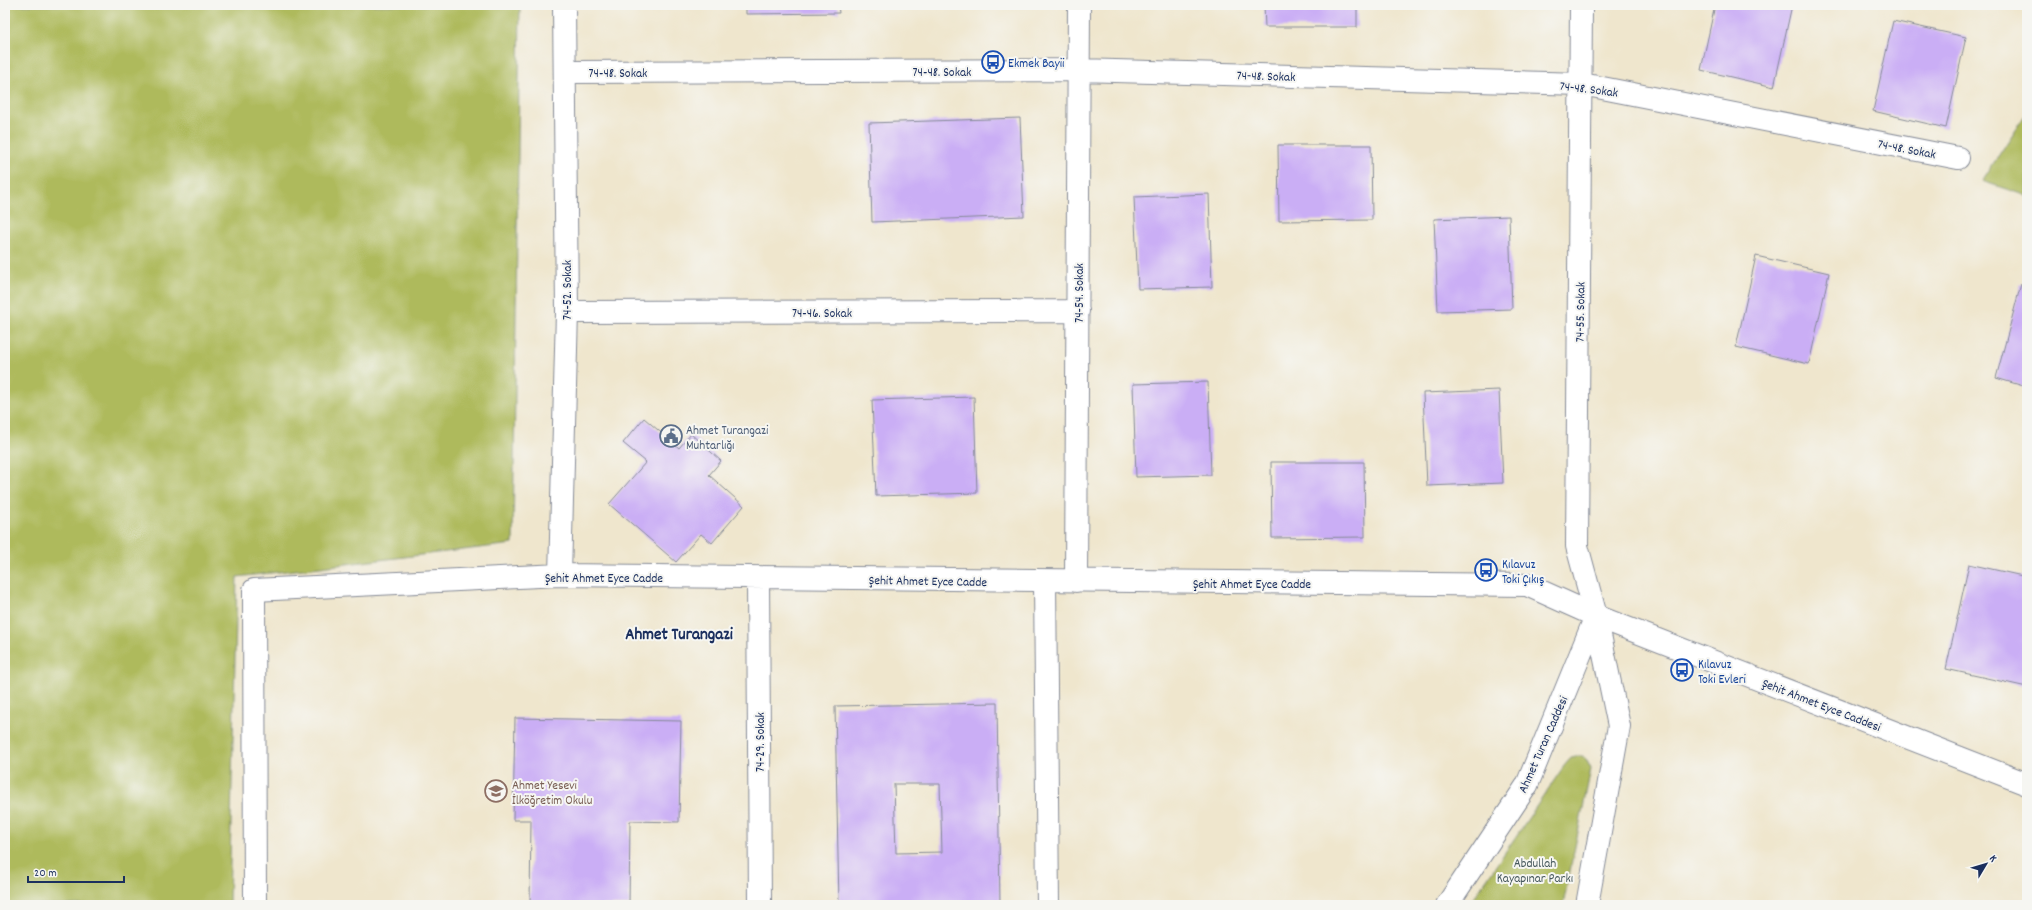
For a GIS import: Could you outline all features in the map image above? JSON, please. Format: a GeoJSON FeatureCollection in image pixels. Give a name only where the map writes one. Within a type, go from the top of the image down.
{"type":"FeatureCollection","features":[{"type":"Feature","properties":{"kind":"street","name":"74-52. Sokak"},"geometry":{"type":"LineString","coordinates":[[560,575],[566,312],[566,72],[564,5]]}},
{"type":"Feature","properties":{"kind":"street","name":"74-54. Sokak"},"geometry":{"type":"LineString","coordinates":[[1076,581],[1079,5]]}},
{"type":"Feature","properties":{"kind":"street","name":"74-55. Sokak"},"geometry":{"type":"LineString","coordinates":[[1581,5],[1582,84],[1577,546],[1596,616],[1619,726],[1587,905]]}},
{"type":"Feature","properties":{"kind":"street","name":"74-48. Sokak"},"geometry":{"type":"LineString","coordinates":[[566,72],[1079,70],[1582,84],[1958,158]]}},
{"type":"Feature","properties":{"kind":"street","name":"74-46. Sokak"},"geometry":{"type":"LineString","coordinates":[[566,312],[1078,312]]}},
{"type":"Feature","properties":{"kind":"street","name":"Şehit Ahmet Eyce Cadde"},"geometry":{"type":"LineString","coordinates":[[255,905],[254,590],[560,575],[1527,585],[1596,616]]}},
{"type":"Feature","properties":{"kind":"street","name":"74-29. Sokak"},"geometry":{"type":"LineString","coordinates":[[758,578],[760,905]]}},
{"type":"Feature","properties":{"kind":"street"},"geometry":{"type":"LineString","coordinates":[[1046,581],[1048,905]]}},
{"type":"Feature","properties":{"kind":"street","name":"Şehit Ahmet Eyce Caddesi"},"geometry":{"type":"LineString","coordinates":[[1596,616],[2027,784]]}},
{"type":"Feature","properties":{"kind":"street","name":"Ahmet Turan Caddesi"},"geometry":{"type":"LineString","coordinates":[[1447,905],[1527,785],[1596,616]]}},
{"type":"Feature","properties":{"kind":"green space"},"geometry":{"type":"Polygon","coordinates":[[[5,5],[520,5],[513,544],[237,577],[229,905],[5,905],[5,5]]]}},
{"type":"Feature","properties":{"kind":"green space"},"geometry":{"type":"Polygon","coordinates":[[[2027,112],[2027,196],[1982,181],[2027,112]]]}},
{"type":"Feature","properties":{"kind":"green space","name":"Abdullah Kayapınar Parkı"},"geometry":{"type":"Polygon","coordinates":[[[1575,756],[1581,756],[1586,759],[1591,769],[1563,905],[1469,905],[1564,766],[1575,756]]]}},
{"type":"Feature","properties":{"kind":"building"},"geometry":{"type":"Polygon","coordinates":[[[746,5],[838,5],[839,13],[746,14],[746,5]]]}},
{"type":"Feature","properties":{"kind":"building"},"geometry":{"type":"Polygon","coordinates":[[[1264,5],[1357,5],[1357,27],[1265,27],[1264,5]]]}},
{"type":"Feature","properties":{"kind":"building"},"geometry":{"type":"Polygon","coordinates":[[[1715,5],[1792,5],[1774,87],[1701,70],[1715,5]]]}},
{"type":"Feature","properties":{"kind":"building"},"geometry":{"type":"Polygon","coordinates":[[[1893,21],[1966,37],[1946,128],[1873,111],[1893,21]]]}},
{"type":"Feature","properties":{"kind":"building"},"geometry":{"type":"Polygon","coordinates":[[[1020,118],[1024,216],[872,222],[869,123],[1020,118]]]}},
{"type":"Feature","properties":{"kind":"building"},"geometry":{"type":"Polygon","coordinates":[[[1278,145],[1371,145],[1372,220],[1279,221],[1278,145]]]}},
{"type":"Feature","properties":{"kind":"building"},"geometry":{"type":"Polygon","coordinates":[[[1209,194],[1212,287],[1138,289],[1134,197],[1209,194]]]}},
{"type":"Feature","properties":{"kind":"building"},"geometry":{"type":"Polygon","coordinates":[[[1509,216],[1512,309],[1438,311],[1434,219],[1509,216]]]}},
{"type":"Feature","properties":{"kind":"building"},"geometry":{"type":"Polygon","coordinates":[[[1756,256],[1829,273],[1809,364],[1736,347],[1756,256]]]}},
{"type":"Feature","properties":{"kind":"building"},"geometry":{"type":"Polygon","coordinates":[[[2021,284],[2027,286],[2027,387],[1996,378],[2021,284]]]}},
{"type":"Feature","properties":{"kind":"building"},"geometry":{"type":"Polygon","coordinates":[[[1208,382],[1211,475],[1136,477],[1133,384],[1208,382]]]}},
{"type":"Feature","properties":{"kind":"building"},"geometry":{"type":"Polygon","coordinates":[[[1499,390],[1503,483],[1427,486],[1423,393],[1499,390]]]}},
{"type":"Feature","properties":{"kind":"building"},"geometry":{"type":"Polygon","coordinates":[[[974,397],[977,493],[876,496],[872,400],[974,397]]]}},
{"type":"Feature","properties":{"kind":"building"},"geometry":{"type":"Polygon","coordinates":[[[644,418],[679,448],[691,434],[721,461],[709,475],[744,506],[712,543],[701,534],[676,562],[609,504],[646,462],[623,443],[644,418]]]}},
{"type":"Feature","properties":{"kind":"building"},"geometry":{"type":"Polygon","coordinates":[[[1271,462],[1364,462],[1365,537],[1272,538],[1271,462]]]}},
{"type":"Feature","properties":{"kind":"building"},"geometry":{"type":"Polygon","coordinates":[[[1969,564],[2027,577],[2027,687],[1946,669],[1969,564]]]}},
{"type":"Feature","properties":{"kind":"building"},"geometry":{"type":"Polygon","coordinates":[[[997,703],[1000,905],[839,905],[835,706],[997,703]],[[894,784],[896,853],[942,852],[940,784],[894,784]]]}},
{"type":"Feature","properties":{"kind":"building"},"geometry":{"type":"Polygon","coordinates":[[[515,718],[681,721],[679,822],[630,821],[629,905],[530,905],[531,820],[513,820],[515,718]]]}},
{"type":"Feature","properties":{"kind":"place","name":"Ekmek Bayii"},"geometry":{"type":"Point","coordinates":[993,62]}},
{"type":"Feature","properties":{"kind":"place","name":"Ahmet Turangazi Muhtarlığı"},"geometry":{"type":"Point","coordinates":[671,436]}},
{"type":"Feature","properties":{"kind":"place","name":"Kılavuz Toki Çıkış"},"geometry":{"type":"Point","coordinates":[1486,570]}},
{"type":"Feature","properties":{"kind":"place","name":"Kılavuz Toki Evleri"},"geometry":{"type":"Point","coordinates":[1682,670]}},
{"type":"Feature","properties":{"kind":"place","name":"Ahmet Yesevi İlköğretim Okulu"},"geometry":{"type":"Point","coordinates":[496,791]}},
{"type":"Feature","properties":{"kind":"district","name":"Ahmet Turangazi"},"geometry":{"type":"Point","coordinates":[679,633]}}]}
